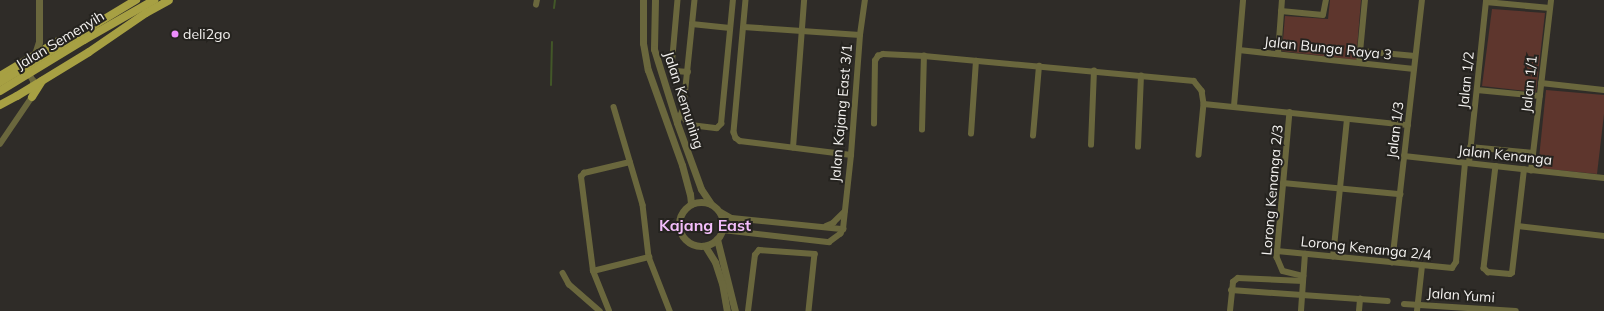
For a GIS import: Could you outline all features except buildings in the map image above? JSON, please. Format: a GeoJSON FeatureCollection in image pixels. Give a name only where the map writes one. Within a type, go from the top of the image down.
{"type":"FeatureCollection","features":[{"type":"Feature","properties":{"kind":"main road","name":"Jalan Semenyih"},"geometry":{"type":"LineString","coordinates":[[0,82],[136,0]]}},
{"type":"Feature","properties":{"kind":"main road","name":"Jalan Semenyih"},"geometry":{"type":"LineString","coordinates":[[0,91],[154,0]]}},
{"type":"Feature","properties":{"kind":"main road"},"geometry":{"type":"LineString","coordinates":[[0,105],[89,52],[169,0]]}},
{"type":"Feature","properties":{"kind":"main road"},"geometry":{"type":"LineString","coordinates":[[0,76],[92,20],[119,10]]}},
{"type":"Feature","properties":{"kind":"main road"},"geometry":{"type":"LineString","coordinates":[[32,97],[47,77]]}},
{"type":"Feature","properties":{"kind":"street"},"geometry":{"type":"LineString","coordinates":[[35,54],[39,42],[39,0]]}},
{"type":"Feature","properties":{"kind":"street","name":"Jalan Kemuning"},"geometry":{"type":"LineString","coordinates":[[644,0],[643,43],[648,70],[682,165],[690,194],[691,204]]}},
{"type":"Feature","properties":{"kind":"street","name":"Jalan Kemuning"},"geometry":{"type":"LineString","coordinates":[[655,0],[654,48],[677,124],[701,189],[711,204]]}},
{"type":"Feature","properties":{"kind":"street"},"geometry":{"type":"LineString","coordinates":[[678,0],[672,67],[676,71],[688,72]]}},
{"type":"Feature","properties":{"kind":"street"},"geometry":{"type":"LineString","coordinates":[[695,0],[684,107],[686,120],[691,125],[717,128],[721,124],[733,0]]}},
{"type":"Feature","properties":{"kind":"street"},"geometry":{"type":"LineString","coordinates":[[746,0],[734,132],[736,138],[740,141],[851,155]]}},
{"type":"Feature","properties":{"kind":"street"},"geometry":{"type":"LineString","coordinates":[[793,148],[804,0]]}},
{"type":"Feature","properties":{"kind":"street","name":"Jalan Kajang East 3/1"},"geometry":{"type":"LineString","coordinates":[[843,229],[851,155],[860,35],[865,0]]}},
{"type":"Feature","properties":{"kind":"street"},"geometry":{"type":"LineString","coordinates":[[1234,106],[1240,50],[1243,0]]}},
{"type":"Feature","properties":{"kind":"street"},"geometry":{"type":"LineString","coordinates":[[1278,54],[1282,0]]}},
{"type":"Feature","properties":{"kind":"street"},"geometry":{"type":"LineString","coordinates":[[1281,11],[1324,15],[1326,0]]}},
{"type":"Feature","properties":{"kind":"street"},"geometry":{"type":"LineString","coordinates":[[1359,63],[1365,0]]}},
{"type":"Feature","properties":{"kind":"street","name":"Jalan 1/3"},"geometry":{"type":"LineString","coordinates":[[1392,263],[1422,0]]}},
{"type":"Feature","properties":{"kind":"street","name":"Jalan 1/1"},"geometry":{"type":"LineString","coordinates":[[1532,171],[1551,0]]}},
{"type":"Feature","properties":{"kind":"street"},"geometry":{"type":"LineString","coordinates":[[1486,1],[1550,8]]}},
{"type":"Feature","properties":{"kind":"street","name":"Jalan 1/2"},"geometry":{"type":"LineString","coordinates":[[1452,268],[1456,262],[1477,90],[1486,1]]}},
{"type":"Feature","properties":{"kind":"street"},"geometry":{"type":"LineString","coordinates":[[692,24],[730,28]]}},
{"type":"Feature","properties":{"kind":"street"},"geometry":{"type":"LineString","coordinates":[[744,27],[860,35]]}},
{"type":"Feature","properties":{"kind":"street","name":"Jalan Bunga Raya 3"},"geometry":{"type":"LineString","coordinates":[[1240,50],[1414,69]]}},
{"type":"Feature","properties":{"kind":"street"},"geometry":{"type":"LineString","coordinates":[[1360,51],[1416,56]]}},
{"type":"Feature","properties":{"kind":"street"},"geometry":{"type":"LineString","coordinates":[[874,124],[876,61],[878,56],[883,54],[976,60],[1194,81],[1202,92],[1204,104],[1199,154]]}},
{"type":"Feature","properties":{"kind":"street"},"geometry":{"type":"LineString","coordinates":[[922,130],[924,56]]}},
{"type":"Feature","properties":{"kind":"street"},"geometry":{"type":"LineString","coordinates":[[971,134],[976,60]]}},
{"type":"Feature","properties":{"kind":"street"},"geometry":{"type":"LineString","coordinates":[[1033,136],[1039,66]]}},
{"type":"Feature","properties":{"kind":"street"},"geometry":{"type":"LineString","coordinates":[[1091,145],[1094,71]]}},
{"type":"Feature","properties":{"kind":"street"},"geometry":{"type":"LineString","coordinates":[[0,144],[32,97],[33,81],[29,74]]}},
{"type":"Feature","properties":{"kind":"street"},"geometry":{"type":"LineString","coordinates":[[1138,147],[1141,76]]}},
{"type":"Feature","properties":{"kind":"street"},"geometry":{"type":"LineString","coordinates":[[1541,83],[1604,90]]}},
{"type":"Feature","properties":{"kind":"street"},"geometry":{"type":"LineString","coordinates":[[1477,90],[1540,96]]}},
{"type":"Feature","properties":{"kind":"street"},"geometry":{"type":"LineString","coordinates":[[1204,104],[1290,112],[1347,120],[1408,126]]}},
{"type":"Feature","properties":{"kind":"street"},"geometry":{"type":"LineString","coordinates":[[614,107],[642,204],[649,257],[670,311]]}},
{"type":"Feature","properties":{"kind":"street"},"geometry":{"type":"LineString","coordinates":[[677,124],[684,107]]}},
{"type":"Feature","properties":{"kind":"street","name":"Lorong Kenanga 2/3"},"geometry":{"type":"LineString","coordinates":[[1290,112],[1282,183],[1277,251],[1278,263],[1283,271],[1303,279]]}},
{"type":"Feature","properties":{"kind":"street"},"geometry":{"type":"LineString","coordinates":[[1333,257],[1347,120]]}},
{"type":"Feature","properties":{"kind":"street"},"geometry":{"type":"LineString","coordinates":[[1470,146],[1534,154]]}},
{"type":"Feature","properties":{"kind":"street","name":"Jalan Kenanga"},"geometry":{"type":"LineString","coordinates":[[1404,156],[1604,178]]}},
{"type":"Feature","properties":{"kind":"street"},"geometry":{"type":"LineString","coordinates":[[609,311],[592,271],[581,177],[584,173],[630,162]]}},
{"type":"Feature","properties":{"kind":"street"},"geometry":{"type":"LineString","coordinates":[[1496,166],[1484,268],[1488,272],[1510,274],[1513,270],[1524,170]]}},
{"type":"Feature","properties":{"kind":"street"},"geometry":{"type":"LineString","coordinates":[[1282,183],[1400,194]]}},
{"type":"Feature","properties":{"kind":"street"},"geometry":{"type":"LineString","coordinates":[[721,212],[723,230],[717,239],[706,246],[692,244],[686,240],[679,228],[681,214],[691,204],[698,202],[711,204],[732,218],[843,229],[836,239],[829,242],[723,230]]}},
{"type":"Feature","properties":{"kind":"street"},"geometry":{"type":"LineString","coordinates":[[824,227],[833,223],[845,212]]}},
{"type":"Feature","properties":{"kind":"street"},"geometry":{"type":"LineString","coordinates":[[1518,226],[1604,236]]}},
{"type":"Feature","properties":{"kind":"street"},"geometry":{"type":"LineString","coordinates":[[717,239],[736,311]]}},
{"type":"Feature","properties":{"kind":"street"},"geometry":{"type":"LineString","coordinates":[[706,246],[715,262],[722,283],[727,311]]}},
{"type":"Feature","properties":{"kind":"street"},"geometry":{"type":"LineString","coordinates":[[748,311],[756,252],[759,250],[815,254],[809,311]]}},
{"type":"Feature","properties":{"kind":"street","name":"Lorong Kenanga 2/4"},"geometry":{"type":"LineString","coordinates":[[1277,251],[1452,268]]}},
{"type":"Feature","properties":{"kind":"street"},"geometry":{"type":"LineString","coordinates":[[1301,311],[1305,254]]}},
{"type":"Feature","properties":{"kind":"street"},"geometry":{"type":"LineString","coordinates":[[592,271],[649,257]]}},
{"type":"Feature","properties":{"kind":"street"},"geometry":{"type":"LineString","coordinates":[[1417,311],[1422,266]]}},
{"type":"Feature","properties":{"kind":"street"},"geometry":{"type":"LineString","coordinates":[[564,273],[569,284],[600,311]]}},
{"type":"Feature","properties":{"kind":"street"},"geometry":{"type":"LineString","coordinates":[[1230,311],[1233,282],[1238,278],[1303,279]]}},
{"type":"Feature","properties":{"kind":"street"},"geometry":{"type":"LineString","coordinates":[[1232,290],[1388,301]]}},
{"type":"Feature","properties":{"kind":"street"},"geometry":{"type":"LineString","coordinates":[[1359,311],[1360,299]]}},
{"type":"Feature","properties":{"kind":"street","name":"Jalan Yumi"},"geometry":{"type":"LineString","coordinates":[[1404,304],[1475,310],[1516,311]]}},
{"type":"Feature","properties":{"kind":"shaded area"},"geometry":{"type":"Polygon","coordinates":[[[1330,0],[1361,0],[1356,60],[1282,51],[1285,16],[1328,19],[1330,0]]]}},
{"type":"Feature","properties":{"kind":"shaded area"},"geometry":{"type":"Polygon","coordinates":[[[1492,9],[1545,13],[1536,92],[1482,86],[1492,9]]]}},
{"type":"Feature","properties":{"kind":"shaded area"},"geometry":{"type":"Polygon","coordinates":[[[1546,90],[1604,95],[1604,114],[1597,174],[1538,168],[1546,90]]]}},
{"type":"Feature","properties":{"kind":"waterway"},"geometry":{"type":"LineString","coordinates":[[554,8],[555,0]]}},
{"type":"Feature","properties":{"kind":"waterway"},"geometry":{"type":"LineString","coordinates":[[551,85],[552,42]]}},
{"type":"Feature","properties":{"kind":"place","name":"deli2go"},"geometry":{"type":"Point","coordinates":[175,34]}},
{"type":"Feature","properties":{"kind":"district","name":"Kajang East"},"geometry":{"type":"Point","coordinates":[705,225]}}]}
